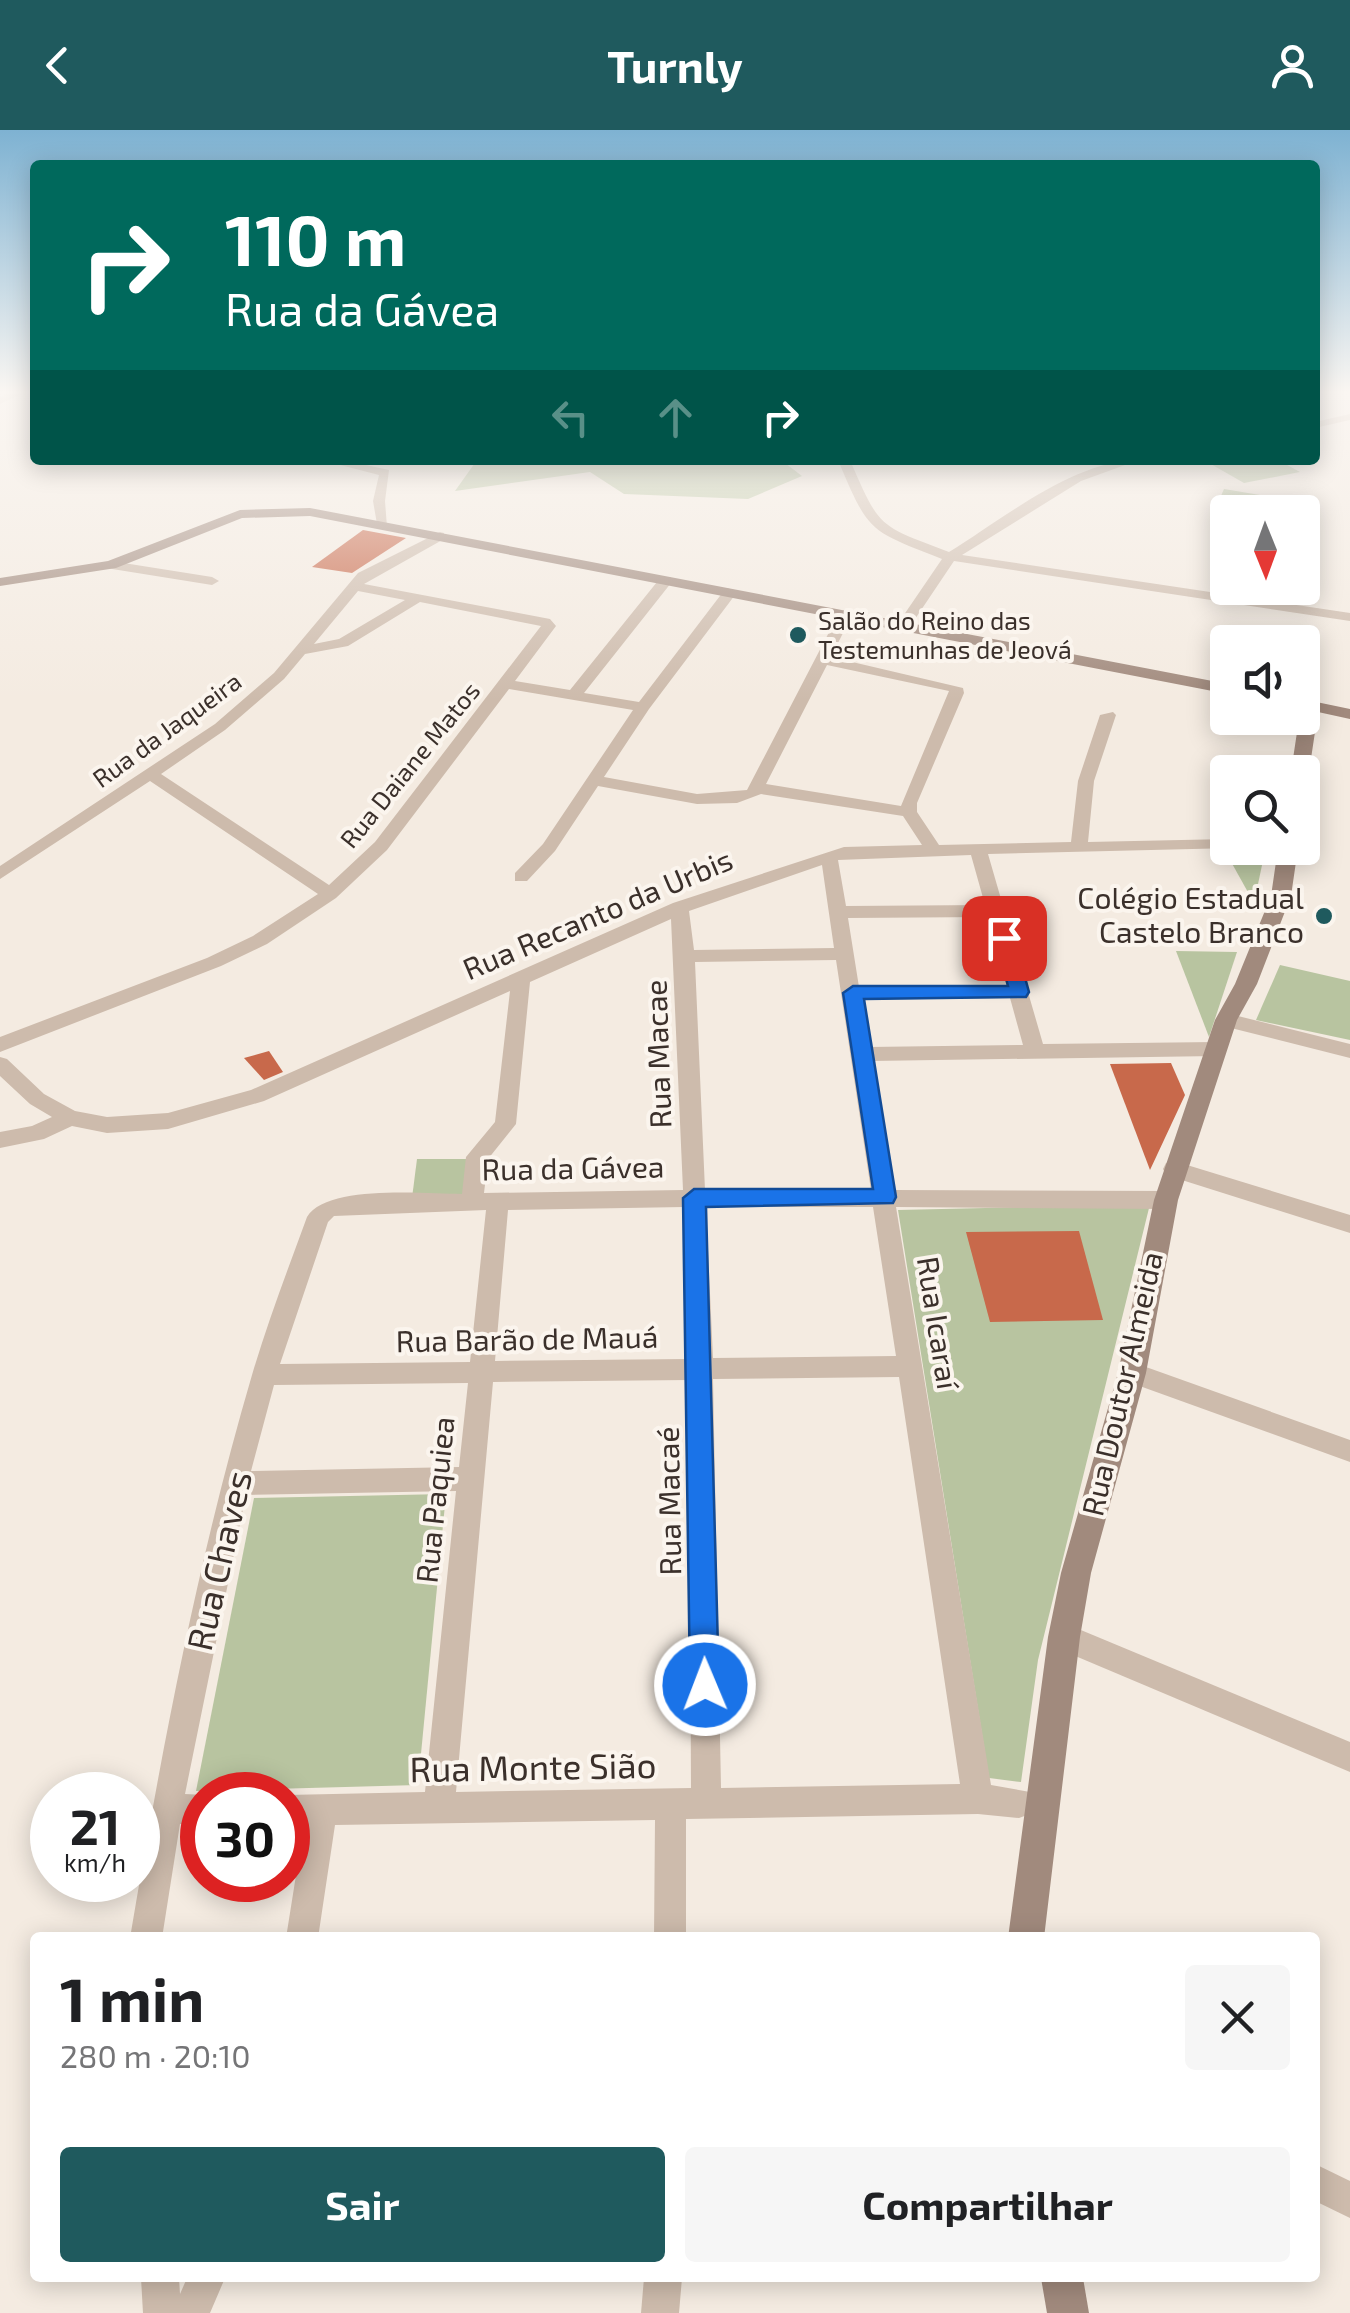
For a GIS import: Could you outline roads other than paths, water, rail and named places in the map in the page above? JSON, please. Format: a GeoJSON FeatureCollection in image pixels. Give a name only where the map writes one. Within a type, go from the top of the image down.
{"type":"FeatureCollection","features":[{"type":"Feature","properties":{"kind":"main road"},"geometry":{"type":"LineString","coordinates":[[0,582],[112,565],[224,519],[255,512],[310,512],[1210,685]]}},
{"type":"Feature","properties":{"kind":"main road"},"geometry":{"type":"LineString","coordinates":[[1320,708],[1350,714]]}},
{"type":"Feature","properties":{"kind":"main road","name":"Rua Doutor Almeida"},"geometry":{"type":"LineString","coordinates":[[1027,1932],[1064,1637],[1076,1573],[1132,1373],[1166,1200],[1226,1020],[1246,984],[1281,896],[1286,865]]}},
{"type":"Feature","properties":{"kind":"main road"},"geometry":{"type":"LineString","coordinates":[[1063,2282],[1068,2313]]}},
{"type":"Feature","properties":{"kind":"street"},"geometry":{"type":"LineString","coordinates":[[380,496],[383,524]]}},
{"type":"Feature","properties":{"kind":"street"},"geometry":{"type":"LineString","coordinates":[[859,496],[883,532],[950,557],[1350,617]]}},
{"type":"Feature","properties":{"kind":"street"},"geometry":{"type":"LineString","coordinates":[[904,625],[950,557],[1048,496]]}},
{"type":"Feature","properties":{"kind":"street","name":"Rua da Jaqueira"},"geometry":{"type":"LineString","coordinates":[[0,874],[252,702],[375,567],[440,536]]}},
{"type":"Feature","properties":{"kind":"street"},"geometry":{"type":"LineString","coordinates":[[112,565],[212,582]]}},
{"type":"Feature","properties":{"kind":"street"},"geometry":{"type":"LineString","coordinates":[[574,695],[666,580]]}},
{"type":"Feature","properties":{"kind":"street","name":"Rua Daiane Matos"},"geometry":{"type":"LineString","coordinates":[[0,1045],[214,962],[260,940],[330,894],[380,846],[549,628],[548,623],[355,586]]}},
{"type":"Feature","properties":{"kind":"street"},"geometry":{"type":"LineString","coordinates":[[521,878],[549,847],[642,707],[731,591]]}},
{"type":"Feature","properties":{"kind":"street"},"geometry":{"type":"LineString","coordinates":[[303,650],[344,643],[416,599]]}},
{"type":"Feature","properties":{"kind":"street"},"geometry":{"type":"LineString","coordinates":[[757,788],[846,614]]}},
{"type":"Feature","properties":{"kind":"street"},"geometry":{"type":"LineString","coordinates":[[821,659],[956,688],[909,803],[909,812],[932,848]]}},
{"type":"Feature","properties":{"kind":"street"},"geometry":{"type":"LineString","coordinates":[[506,684],[642,707]]}},
{"type":"Feature","properties":{"kind":"street"},"geometry":{"type":"LineString","coordinates":[[1079,846],[1086,780],[1108,715]]}},
{"type":"Feature","properties":{"kind":"street"},"geometry":{"type":"LineString","coordinates":[[150,774],[330,894]]}},
{"type":"Feature","properties":{"kind":"street"},"geometry":{"type":"LineString","coordinates":[[594,780],[706,799],[735,799],[757,788],[909,812]]}},
{"type":"Feature","properties":{"kind":"street","name":"Rua Recanto da Urbis"},"geometry":{"type":"LineString","coordinates":[[0,1064],[37,1099],[70,1118],[122,1125],[207,1113],[257,1096],[679,908],[829,856],[860,850],[1210,844]]}},
{"type":"Feature","properties":{"kind":"street"},"geometry":{"type":"LineString","coordinates":[[978,848],[1036,1053]]}},
{"type":"Feature","properties":{"kind":"street","name":"Rua Icaraí"},"geometry":{"type":"LineString","coordinates":[[829,856],[978,1799]]}},
{"type":"Feature","properties":{"kind":"street","name":"Rua Macae"},"geometry":{"type":"LineString","coordinates":[[679,908],[686,956],[694,1198]]}},
{"type":"Feature","properties":{"kind":"street"},"geometry":{"type":"LineString","coordinates":[[838,912],[997,911]]}},
{"type":"Feature","properties":{"kind":"street"},"geometry":{"type":"LineString","coordinates":[[686,956],[845,954]]}},
{"type":"Feature","properties":{"kind":"street","name":"Rua Paquiea"},"geometry":{"type":"LineString","coordinates":[[439,1806],[481,1374],[485,1200],[477,1157],[506,1124],[521,979]]}},
{"type":"Feature","properties":{"kind":"street"},"geometry":{"type":"LineString","coordinates":[[853,993],[1019,992]]}},
{"type":"Feature","properties":{"kind":"street"},"geometry":{"type":"LineString","coordinates":[[1226,1020],[1350,1051]]}},
{"type":"Feature","properties":{"kind":"street"},"geometry":{"type":"LineString","coordinates":[[861,1054],[1216,1049]]}},
{"type":"Feature","properties":{"kind":"street","name":"Rua Recanto da Urbis"},"geometry":{"type":"LineString","coordinates":[[0,1140],[36,1133],[70,1118]]}},
{"type":"Feature","properties":{"kind":"street"},"geometry":{"type":"LineString","coordinates":[[1174,1169],[1350,1224]]}},
{"type":"Feature","properties":{"kind":"street","name":"Rua da Gávea"},"geometry":{"type":"LineString","coordinates":[[340,1205],[694,1198],[1166,1200]]}},
{"type":"Feature","properties":{"kind":"street","name":"Rua Macaé"},"geometry":{"type":"LineString","coordinates":[[694,1198],[701,1370],[706,1803]]}},
{"type":"Feature","properties":{"kind":"street","name":"Rua Chaves"},"geometry":{"type":"LineString","coordinates":[[147,1932],[237,1483],[264,1374],[318,1216],[340,1205]]}},
{"type":"Feature","properties":{"kind":"street","name":"Rua Barão de Mauá"},"geometry":{"type":"LineString","coordinates":[[264,1374],[910,1366]]}},
{"type":"Feature","properties":{"kind":"street"},"geometry":{"type":"LineString","coordinates":[[1132,1373],[1350,1451]]}},
{"type":"Feature","properties":{"kind":"street"},"geometry":{"type":"LineString","coordinates":[[237,1483],[470,1479]]}},
{"type":"Feature","properties":{"kind":"street"},"geometry":{"type":"LineString","coordinates":[[1064,1637],[1350,1757]]}},
{"type":"Feature","properties":{"kind":"street","name":"Rua Monte Sião"},"geometry":{"type":"LineString","coordinates":[[310,1810],[978,1799],[1019,1803]]}},
{"type":"Feature","properties":{"kind":"street"},"geometry":{"type":"LineString","coordinates":[[670,1932],[671,1803]]}},
{"type":"Feature","properties":{"kind":"street"},"geometry":{"type":"LineString","coordinates":[[169,1809],[180,1809]]}},
{"type":"Feature","properties":{"kind":"street"},"geometry":{"type":"LineString","coordinates":[[303,1932],[322,1810]]}},
{"type":"Feature","properties":{"kind":"street"},"geometry":{"type":"LineString","coordinates":[[1320,2185],[1350,2200]]}},
{"type":"Feature","properties":{"kind":"street"},"geometry":{"type":"LineString","coordinates":[[160,2282],[162,2313]]}},
{"type":"Feature","properties":{"kind":"street"},"geometry":{"type":"LineString","coordinates":[[191,2313],[204,2282]]}},
{"type":"Feature","properties":{"kind":"street"},"geometry":{"type":"LineString","coordinates":[[660,2313],[663,2282]]}},
{"type":"Feature","properties":{"kind":"place","name":"Salão do Reino das Testemunhas de Jeová"},"geometry":{"type":"Point","coordinates":[798,635]}},
{"type":"Feature","properties":{"kind":"place","name":"Colégio Estadual Castelo Branco"},"geometry":{"type":"Point","coordinates":[1324,916]}}]}
